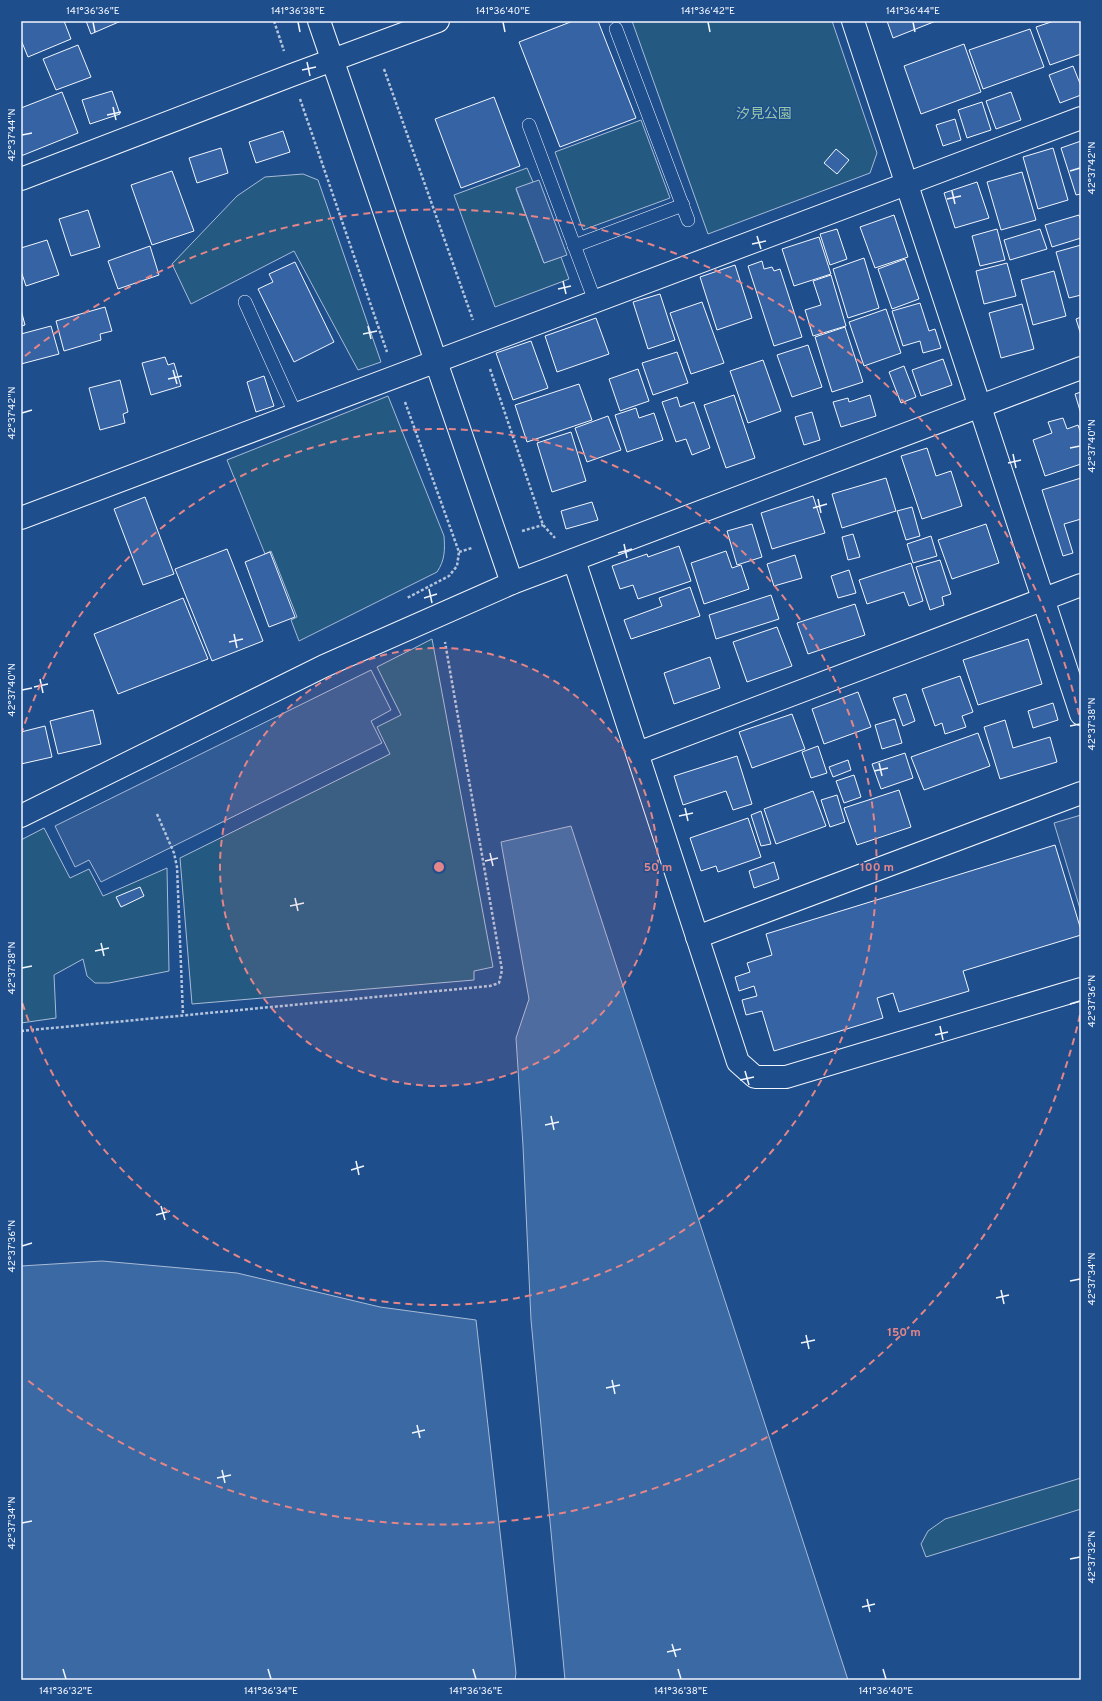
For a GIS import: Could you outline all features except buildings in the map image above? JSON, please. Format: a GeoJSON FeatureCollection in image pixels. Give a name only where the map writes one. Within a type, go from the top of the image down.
{"type":"FeatureCollection","features":[{"type":"Feature","properties":{"kind":"street"},"geometry":{"type":"LineString","coordinates":[[319,21],[512,583]]}},
{"type":"Feature","properties":{"kind":"street"},"geometry":{"type":"LineString","coordinates":[[21,179],[292,75],[438,21]]}},
{"type":"Feature","properties":{"kind":"street"},"geometry":{"type":"LineString","coordinates":[[853,21],[1081,714]]}},
{"type":"Feature","properties":{"kind":"street"},"geometry":{"type":"LineString","coordinates":[[21,518],[1081,118]]}},
{"type":"Feature","properties":{"kind":"street"},"geometry":{"type":"LineString","coordinates":[[21,816],[324,666],[512,583],[1081,368]]}},
{"type":"Feature","properties":{"kind":"street"},"geometry":{"type":"LineString","coordinates":[[574,560],[738,1062],[755,1077],[786,1077],[1081,989]]}},
{"type":"Feature","properties":{"kind":"street"},"geometry":{"type":"LineString","coordinates":[[638,753],[1081,585]]}},
{"type":"Feature","properties":{"kind":"street"},"geometry":{"type":"LineString","coordinates":[[697,937],[1081,793]]}},
{"type":"Feature","properties":{"kind":"lane"},"geometry":{"type":"LineString","coordinates":[[616,29],[688,220]]}},
{"type":"Feature","properties":{"kind":"lane"},"geometry":{"type":"LineString","coordinates":[[529,125],[595,302]]}},
{"type":"Feature","properties":{"kind":"lane"},"geometry":{"type":"LineString","coordinates":[[574,246],[683,205]]}},
{"type":"Feature","properties":{"kind":"lane"},"geometry":{"type":"LineString","coordinates":[[245,302],[296,414]]}},
{"type":"Feature","properties":{"kind":"path"},"geometry":{"type":"LineString","coordinates":[[274,21],[396,376],[459,552],[457,566],[449,576],[407,598]]}},
{"type":"Feature","properties":{"kind":"path"},"geometry":{"type":"LineString","coordinates":[[376,44],[482,344],[543,525],[553,538],[558,539]]}},
{"type":"Feature","properties":{"kind":"path"},"geometry":{"type":"LineString","coordinates":[[21,1031],[490,986],[500,983],[502,970],[441,614]]}},
{"type":"Feature","properties":{"kind":"path"},"geometry":{"type":"LineString","coordinates":[[157,814],[174,852],[177,867],[183,1015]]}},
{"type":"Feature","properties":{"kind":"green space","name":"汐見公園"},"geometry":{"type":"Polygon","coordinates":[[[632,21],[832,21],[877,153],[870,173],[708,234],[632,21]]]}},
{"type":"Feature","properties":{"kind":"green space"},"geometry":{"type":"Polygon","coordinates":[[[641,120],[670,198],[583,230],[555,152],[641,120]]]}},
{"type":"Feature","properties":{"kind":"green space"},"geometry":{"type":"Polygon","coordinates":[[[527,168],[533,182],[516,189],[544,263],[561,257],[569,279],[495,307],[454,195],[527,168]]]}},
{"type":"Feature","properties":{"kind":"green space"},"geometry":{"type":"Polygon","coordinates":[[[303,174],[318,180],[381,362],[358,370],[294,251],[191,304],[172,264],[237,196],[265,177],[303,174]]]}},
{"type":"Feature","properties":{"kind":"green space"},"geometry":{"type":"Polygon","coordinates":[[[388,396],[444,536],[442,563],[437,572],[299,641],[291,620],[297,617],[271,551],[265,554],[227,460],[388,396]]]}},
{"type":"Feature","properties":{"kind":"green space"},"geometry":{"type":"Polygon","coordinates":[[[432,639],[493,967],[474,971],[474,980],[192,1004],[180,858],[390,754],[377,727],[401,715],[377,667],[432,639]]]}},
{"type":"Feature","properties":{"kind":"green space"},"geometry":{"type":"Polygon","coordinates":[[[44,828],[70,878],[89,869],[103,896],[167,868],[169,971],[109,983],[95,983],[87,976],[83,959],[54,975],[56,1018],[21,1023],[21,840],[44,828]]]}},
{"type":"Feature","properties":{"kind":"green space"},"geometry":{"type":"Polygon","coordinates":[[[1081,1478],[1081,1509],[926,1557],[921,1544],[928,1531],[945,1519],[1081,1478]]]}},
{"type":"Feature","properties":{"kind":"shaded area"},"geometry":{"type":"Polygon","coordinates":[[[539,180],[567,255],[544,263],[516,188],[539,180]]]}},
{"type":"Feature","properties":{"kind":"shaded area"},"geometry":{"type":"Polygon","coordinates":[[[371,670],[391,710],[371,721],[382,743],[101,882],[89,860],[75,867],[55,826],[371,670]]]}},
{"type":"Feature","properties":{"kind":"shaded area"},"geometry":{"type":"Polygon","coordinates":[[[1081,815],[1081,912],[1054,823],[1081,815]]]}},
{"type":"Feature","properties":{"kind":"shaded area"},"geometry":{"type":"Polygon","coordinates":[[[571,826],[848,1680],[565,1680],[531,1320],[523,1146],[516,1038],[529,999],[501,842],[571,826]]]}},
{"type":"Feature","properties":{"kind":"shaded area"},"geometry":{"type":"Polygon","coordinates":[[[102,1261],[237,1273],[380,1307],[476,1320],[516,1673],[515,1680],[21,1680],[21,1266],[102,1261]]]}}]}
